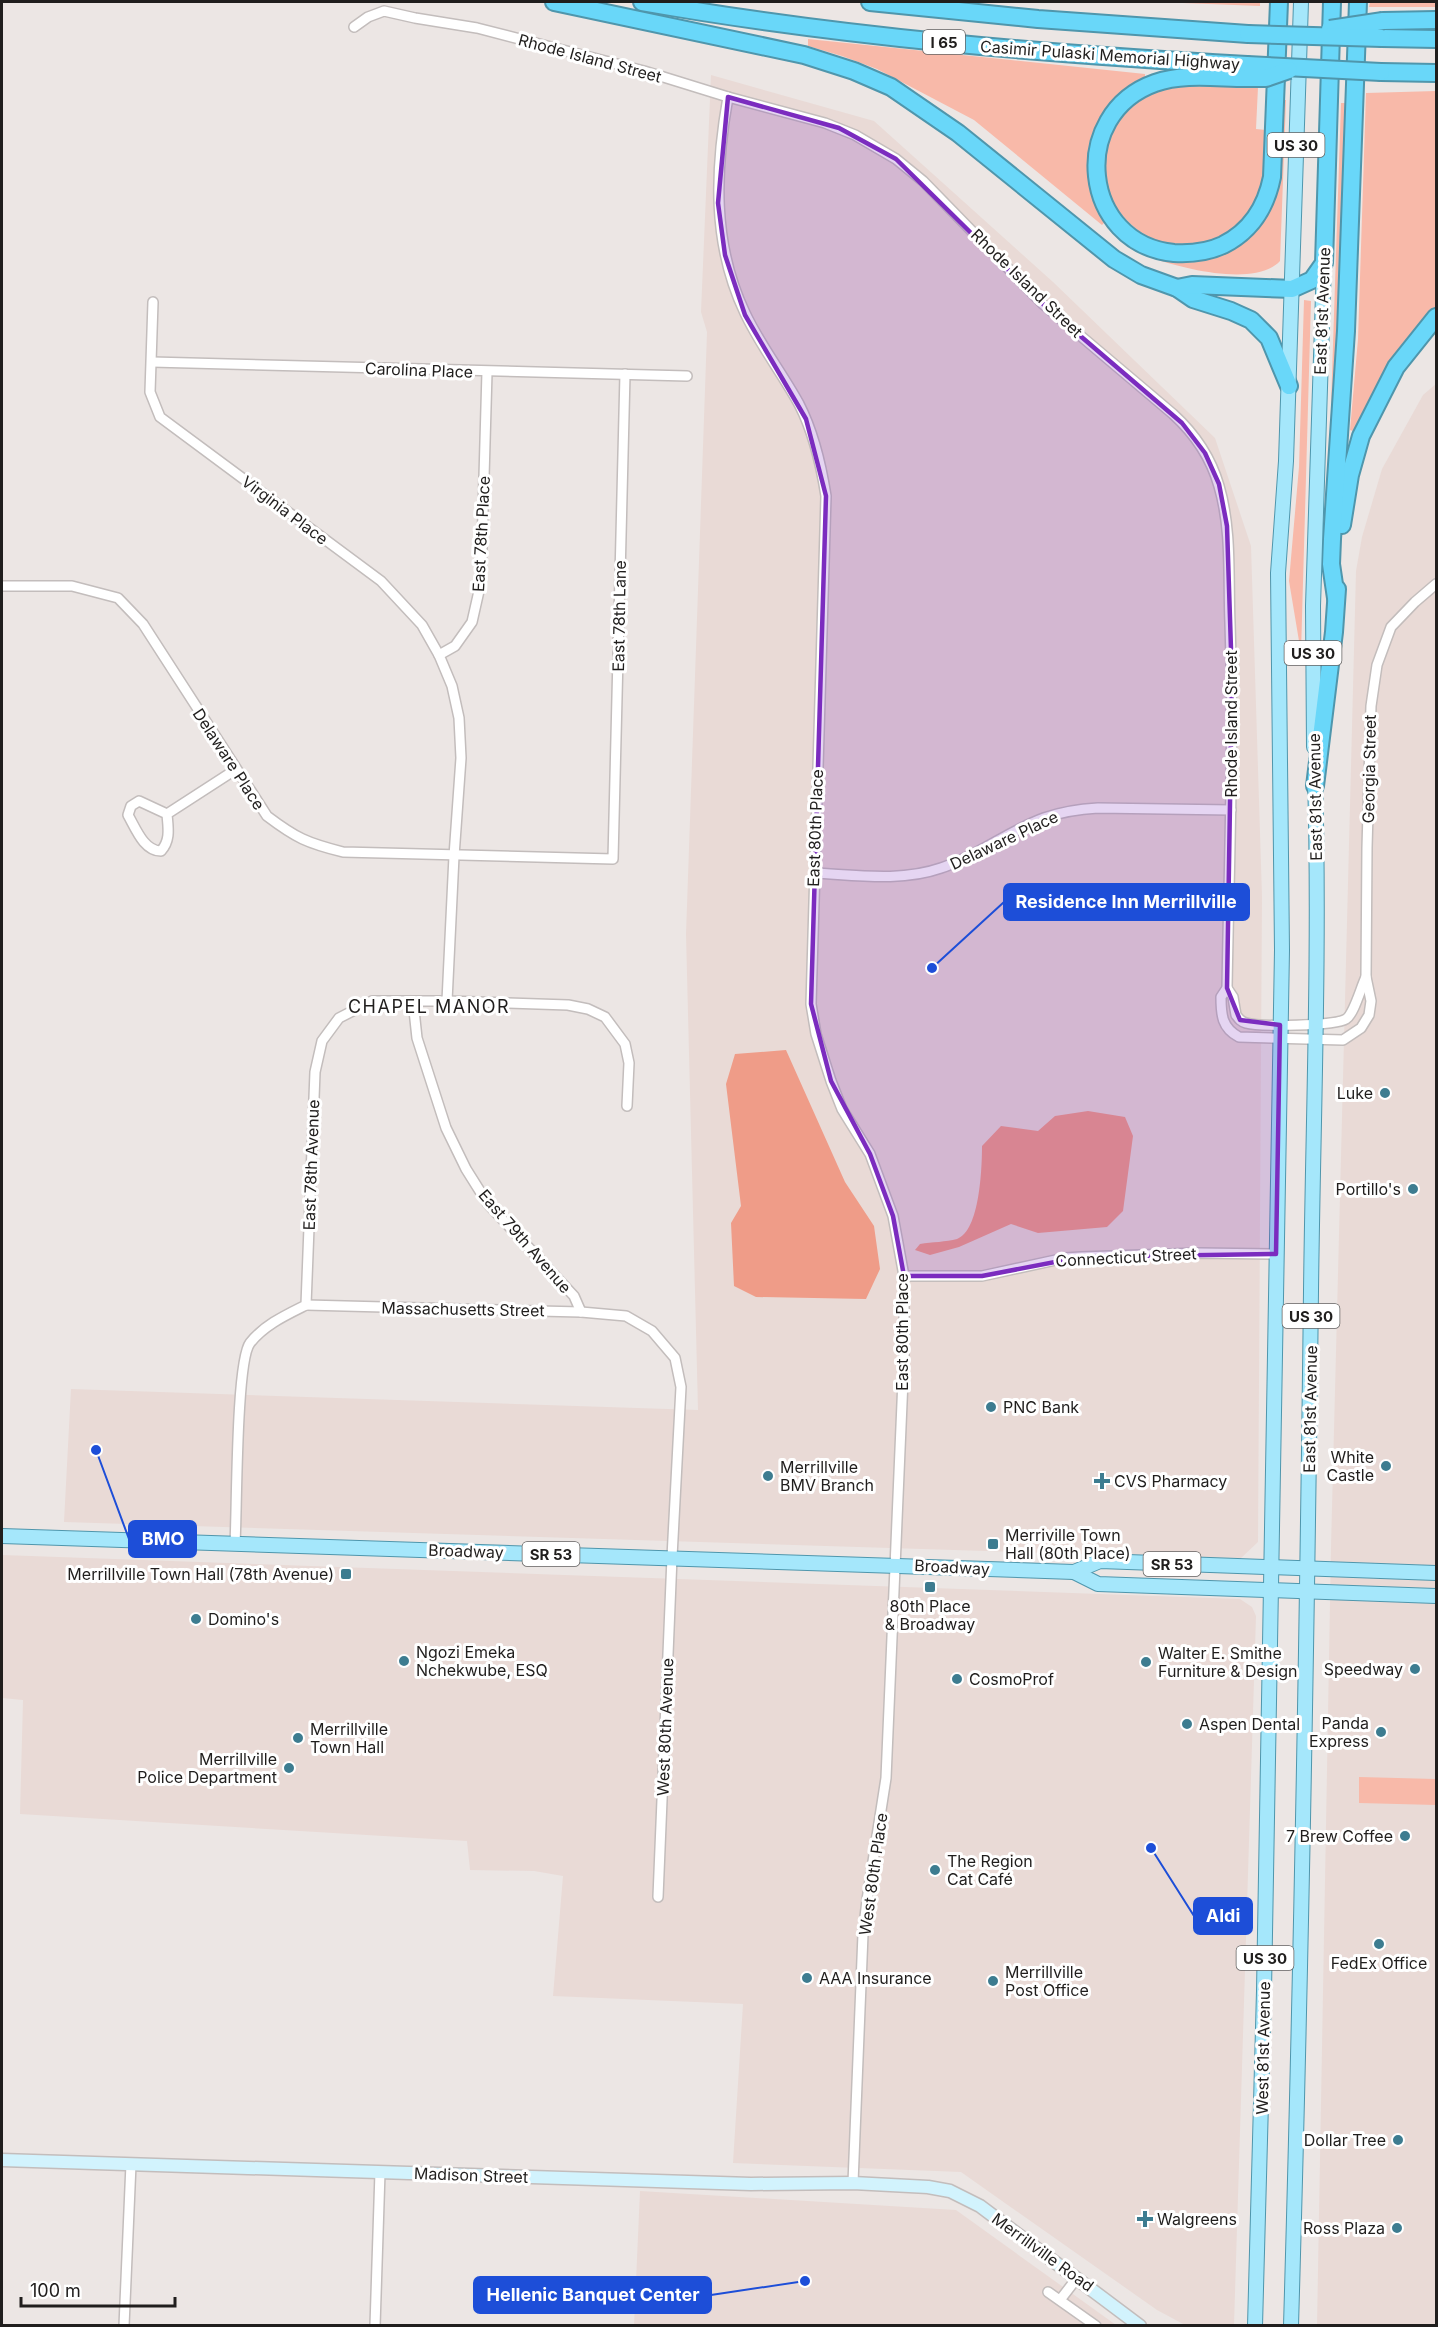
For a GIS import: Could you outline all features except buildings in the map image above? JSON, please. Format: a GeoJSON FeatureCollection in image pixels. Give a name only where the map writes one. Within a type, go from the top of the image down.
{"type":"FeatureCollection","features":[{"type":"Feature","properties":{"kind":"highway"},"geometry":{"type":"LineString","coordinates":[[554,2],[804,56],[834,64],[878,81],[944,123],[1114,260],[1141,275],[1177,288],[1192,299],[1238,314],[1257,325],[1274,346],[1289,386]]}},
{"type":"Feature","properties":{"kind":"highway","name":"Casimir Pulaski Memorial Highway"},"geometry":{"type":"LineString","coordinates":[[642,2],[958,43],[1247,71],[1301,67],[1437,73]]}},
{"type":"Feature","properties":{"kind":"highway","name":"Casimir Pulaski Memorial Highway"},"geometry":{"type":"LineString","coordinates":[[870,2],[1038,19],[1248,34],[1437,39]]}},
{"type":"Feature","properties":{"kind":"highway"},"geometry":{"type":"LineString","coordinates":[[1247,71],[1172,78],[1155,83],[1138,91],[1115,110],[1099,142],[1095,173],[1109,213],[1139,242],[1164,252],[1206,251],[1233,240],[1257,218],[1265,205],[1272,177],[1279,2]]}},
{"type":"Feature","properties":{"kind":"highway","name":"East 81st Avenue"},"geometry":{"type":"LineString","coordinates":[[1324,263],[1332,2]]}},
{"type":"Feature","properties":{"kind":"highway"},"geometry":{"type":"LineString","coordinates":[[1336,598],[1331,564],[1346,331],[1358,2]]}},
{"type":"Feature","properties":{"kind":"highway"},"geometry":{"type":"LineString","coordinates":[[1287,36],[1383,21],[1437,20]]}},
{"type":"Feature","properties":{"kind":"highway"},"geometry":{"type":"LineString","coordinates":[[1177,288],[1192,285],[1292,289],[1312,280],[1324,263]]}},
{"type":"Feature","properties":{"kind":"highway"},"geometry":{"type":"LineString","coordinates":[[1315,786],[1334,632],[1345,498],[1361,436],[1396,367],[1437,317]]}},
{"type":"Feature","properties":{"kind":"main road","name":"East 81st Avenue"},"geometry":{"type":"LineString","coordinates":[[1270,1591],[1282,857],[1278,573],[1289,386],[1301,2]]}},
{"type":"Feature","properties":{"kind":"main road","name":"East 81st Avenue"},"geometry":{"type":"LineString","coordinates":[[1308,1592],[1317,937],[1312,687],[1313,596],[1324,263]]}},
{"type":"Feature","properties":{"kind":"main road","name":"Broadway"},"geometry":{"type":"LineString","coordinates":[[2,1536],[1074,1572],[1098,1584],[1437,1596]]}},
{"type":"Feature","properties":{"kind":"main road","name":"Broadway"},"geometry":{"type":"LineString","coordinates":[[1074,1572],[1100,1561],[1437,1573]]}},
{"type":"Feature","properties":{"kind":"main road","name":"West 81st Avenue"},"geometry":{"type":"LineString","coordinates":[[1255,2325],[1264,1991],[1270,1591]]}},
{"type":"Feature","properties":{"kind":"main road","name":"US 30"},"geometry":{"type":"LineString","coordinates":[[1291,2325],[1308,1592]]}},
{"type":"Feature","properties":{"kind":"street","name":"Rhode Island Street"},"geometry":{"type":"LineString","coordinates":[[354,27],[368,17],[384,11],[477,28],[644,71],[839,128],[896,159],[923,181],[1043,304],[1173,414],[1198,442],[1219,484],[1227,526],[1232,680],[1227,988],[1221,997],[1224,1024],[1231,1032],[1246,1039],[1315,1040]]}},
{"type":"Feature","properties":{"kind":"street","name":"East 80th Place"},"geometry":{"type":"LineString","coordinates":[[728,97],[720,147],[718,203],[725,255],[745,315],[806,419],[817,448],[826,496],[810,993],[816,1034],[842,1109],[870,1154],[893,1216],[904,1276],[904,1356],[895,1565]]}},
{"type":"Feature","properties":{"kind":"street","name":"Virginia Place"},"geometry":{"type":"LineString","coordinates":[[153,302],[150,392],[160,417],[381,581],[422,624],[439,655]]}},
{"type":"Feature","properties":{"kind":"street","name":"Carolina Place"},"geometry":{"type":"LineString","coordinates":[[152,362],[687,376]]}},
{"type":"Feature","properties":{"kind":"street","name":"East 78th Place"},"geometry":{"type":"LineString","coordinates":[[439,655],[455,646],[472,622],[481,582],[487,372]]}},
{"type":"Feature","properties":{"kind":"street","name":"East 78th Lane"},"geometry":{"type":"LineString","coordinates":[[613,859],[625,374]]}},
{"type":"Feature","properties":{"kind":"street","name":"Georgia Street"},"geometry":{"type":"LineString","coordinates":[[1315,1040],[1342,1040],[1361,1028],[1370,1015],[1366,977],[1370,712],[1377,665],[1391,627],[1415,602],[1437,584]]}},
{"type":"Feature","properties":{"kind":"street","name":"Delaware Place"},"geometry":{"type":"LineString","coordinates":[[2,586],[72,586],[118,598],[143,624],[235,770],[267,816],[293,836],[311,844],[343,852],[613,859]]}},
{"type":"Feature","properties":{"kind":"street"},"geometry":{"type":"LineString","coordinates":[[439,655],[452,686],[459,718],[461,758],[447,1001]]}},
{"type":"Feature","properties":{"kind":"street"},"geometry":{"type":"LineString","coordinates":[[167,813],[235,770]]}},
{"type":"Feature","properties":{"kind":"street"},"geometry":{"type":"LineString","coordinates":[[139,801],[167,813],[166,845],[161,851],[154,851],[147,847],[128,815],[131,806],[139,801]]}},
{"type":"Feature","properties":{"kind":"street","name":"Delaware Place"},"geometry":{"type":"LineString","coordinates":[[814,873],[898,876],[926,873],[968,857],[1042,818],[1081,809],[1231,810]]}},
{"type":"Feature","properties":{"kind":"street","name":"Georgia Street"},"geometry":{"type":"LineString","coordinates":[[1315,1024],[1347,1019],[1366,977]]}},
{"type":"Feature","properties":{"kind":"street","name":"Rhode Island Street"},"geometry":{"type":"LineString","coordinates":[[1227,988],[1233,997],[1236,1015],[1242,1022],[1280,1025],[1315,1024]]}},
{"type":"Feature","properties":{"kind":"street","name":"East 78th Avenue"},"geometry":{"type":"LineString","coordinates":[[306,1305],[315,1072],[322,1041],[339,1018],[372,1001],[568,1005],[588,1009],[605,1017],[626,1044],[627,1106]]}},
{"type":"Feature","properties":{"kind":"street","name":"East 79th Avenue"},"geometry":{"type":"LineString","coordinates":[[413,1001],[417,1038],[446,1128],[465,1170],[488,1204],[573,1296],[581,1312]]}},
{"type":"Feature","properties":{"kind":"street","name":"Connecticut Street"},"geometry":{"type":"LineString","coordinates":[[904,1276],[982,1276],[1065,1258],[1081,1257],[1199,1253],[1276,1254]]}},
{"type":"Feature","properties":{"kind":"street"},"geometry":{"type":"LineString","coordinates":[[236,1543],[241,1377],[248,1344],[275,1320],[306,1305]]}},
{"type":"Feature","properties":{"kind":"street","name":"Massachusetts Street"},"geometry":{"type":"LineString","coordinates":[[306,1305],[581,1312],[626,1316],[652,1330],[675,1358],[681,1387],[672,1557]]}},
{"type":"Feature","properties":{"kind":"street","name":"West 80th Avenue"},"geometry":{"type":"LineString","coordinates":[[658,1897],[672,1557]]}},
{"type":"Feature","properties":{"kind":"street","name":"West 80th Place"},"geometry":{"type":"LineString","coordinates":[[854,2183],[863,1934],[886,1778],[895,1565]]}},
{"type":"Feature","properties":{"kind":"street","name":"Madison Street"},"geometry":{"type":"LineString","coordinates":[[2,2160],[751,2184],[854,2183],[940,2188]]}},
{"type":"Feature","properties":{"kind":"street"},"geometry":{"type":"LineString","coordinates":[[124,2325],[131,2164]]}},
{"type":"Feature","properties":{"kind":"street"},"geometry":{"type":"LineString","coordinates":[[375,2325],[380,2172]]}},
{"type":"Feature","properties":{"kind":"street","name":"Merrillville Road"},"geometry":{"type":"LineString","coordinates":[[940,2188],[980,2206],[1140,2325]]}},
{"type":"Feature","properties":{"kind":"street"},"geometry":{"type":"LineString","coordinates":[[1060,2301],[1077,2278]]}},
{"type":"Feature","properties":{"kind":"street"},"geometry":{"type":"LineString","coordinates":[[1048,2292],[1096,2325]]}},
{"type":"Feature","properties":{"kind":"highlighted area"},"geometry":{"type":"Polygon","coordinates":[[[728,97],[839,128],[896,159],[1043,304],[1182,423],[1205,453],[1219,484],[1227,526],[1232,680],[1227,988],[1240,1020],[1280,1025],[1276,1254],[1081,1257],[982,1276],[904,1276],[893,1216],[870,1154],[831,1081],[811,1004],[826,496],[806,419],[745,315],[725,255],[718,203],[728,97]]]}},
{"type":"Feature","properties":{"kind":"shaded area"},"geometry":{"type":"Polygon","coordinates":[[[1157,2],[1260,2],[1260,6],[1157,2]]]}},
{"type":"Feature","properties":{"kind":"shaded area"},"geometry":{"type":"Polygon","coordinates":[[[1370,2],[1436,2],[1436,7],[1369,7],[1370,2]]]}},
{"type":"Feature","properties":{"kind":"shaded area"},"geometry":{"type":"Polygon","coordinates":[[[808,39],[1145,74],[1145,78],[1123,92],[1093,190],[1097,209],[1106,221],[1102,225],[974,120],[877,69],[808,46],[808,39]]]}},
{"type":"Feature","properties":{"kind":"shaded area"},"geometry":{"type":"Polygon","coordinates":[[[711,75],[874,121],[1053,282],[1215,438],[1251,546],[1262,896],[1258,1542],[1240,1559],[64,1522],[71,1389],[698,1410],[686,934],[707,332],[701,312],[711,75]]]}},
{"type":"Feature","properties":{"kind":"shaded area"},"geometry":{"type":"Polygon","coordinates":[[[1176,86],[1258,87],[1256,129],[1266,130],[1264,173],[1255,203],[1232,229],[1202,244],[1177,245],[1153,239],[1132,225],[1116,207],[1106,184],[1105,159],[1112,132],[1118,122],[1130,107],[1146,96],[1176,86]]]}},
{"type":"Feature","properties":{"kind":"shaded area"},"geometry":{"type":"Polygon","coordinates":[[[1436,91],[1436,307],[1413,332],[1390,365],[1356,432],[1350,430],[1358,339],[1366,93],[1436,91]]]}},
{"type":"Feature","properties":{"kind":"shaded area"},"geometry":{"type":"Polygon","coordinates":[[[1281,100],[1286,100],[1280,261],[1269,269],[1255,273],[1220,274],[1155,259],[1180,262],[1201,260],[1231,250],[1266,215],[1281,100]]]}},
{"type":"Feature","properties":{"kind":"shaded area"},"geometry":{"type":"Polygon","coordinates":[[[1341,103],[1346,103],[1334,406],[1331,405],[1341,103]]]}},
{"type":"Feature","properties":{"kind":"shaded area"},"geometry":{"type":"Polygon","coordinates":[[[1304,300],[1311,301],[1301,653],[1289,581],[1299,467],[1304,300]]]}},
{"type":"Feature","properties":{"kind":"shaded area"},"geometry":{"type":"Polygon","coordinates":[[[1436,384],[1436,2325],[1317,2326],[1331,1547],[1356,571],[1362,537],[1382,469],[1423,395],[1436,384]]]}},
{"type":"Feature","properties":{"kind":"shaded area"},"geometry":{"type":"Polygon","coordinates":[[[786,1050],[845,1182],[874,1226],[880,1269],[866,1299],[756,1297],[734,1286],[731,1223],[741,1206],[726,1084],[735,1054],[786,1050]]]}},
{"type":"Feature","properties":{"kind":"shaded area"},"geometry":{"type":"Polygon","coordinates":[[[1088,1111],[1125,1117],[1133,1136],[1123,1211],[1107,1227],[1038,1233],[1011,1224],[959,1247],[930,1255],[915,1250],[920,1244],[953,1240],[965,1234],[971,1224],[978,1197],[982,1146],[1001,1126],[1038,1131],[1055,1116],[1088,1111]]]}},
{"type":"Feature","properties":{"kind":"shaded area"},"geometry":{"type":"Polygon","coordinates":[[[2,1555],[1240,1599],[1252,1607],[1256,1616],[1234,2325],[1185,2325],[1157,2310],[961,2172],[733,2163],[743,2004],[553,1996],[563,1876],[534,1871],[470,1870],[467,1841],[20,1814],[23,1700],[2,1698],[2,1555]]]}},
{"type":"Feature","properties":{"kind":"shaded area"},"geometry":{"type":"Polygon","coordinates":[[[1359,1777],[1436,1779],[1436,1805],[1359,1803],[1359,1777]]]}},
{"type":"Feature","properties":{"kind":"shaded area"},"geometry":{"type":"Polygon","coordinates":[[[640,2191],[956,2210],[1116,2325],[634,2326],[640,2191]]]}},
{"type":"Feature","properties":{"kind":"place","name":"Residence Inn Merrillville"},"geometry":{"type":"Point","coordinates":[932,968]}},
{"type":"Feature","properties":{"kind":"place","name":"Luke"},"geometry":{"type":"Point","coordinates":[1385,1093]}},
{"type":"Feature","properties":{"kind":"place","name":"Portillo's"},"geometry":{"type":"Point","coordinates":[1413,1189]}},
{"type":"Feature","properties":{"kind":"place","name":"PNC Bank"},"geometry":{"type":"Point","coordinates":[991,1407]}},
{"type":"Feature","properties":{"kind":"place","name":"BMO"},"geometry":{"type":"Point","coordinates":[96,1450]}},
{"type":"Feature","properties":{"kind":"place","name":"White Castle"},"geometry":{"type":"Point","coordinates":[1386,1466]}},
{"type":"Feature","properties":{"kind":"place","name":"Merrillville BMV Branch"},"geometry":{"type":"Point","coordinates":[768,1476]}},
{"type":"Feature","properties":{"kind":"place","name":"CVS Pharmacy"},"geometry":{"type":"Point","coordinates":[1102,1481]}},
{"type":"Feature","properties":{"kind":"place","name":"Merriville Town Hall (80th Place)"},"geometry":{"type":"Point","coordinates":[993,1544]}},
{"type":"Feature","properties":{"kind":"place","name":"Merrillville Town Hall (78th Avenue)"},"geometry":{"type":"Point","coordinates":[346,1574]}},
{"type":"Feature","properties":{"kind":"place","name":"80th Place & Broadway"},"geometry":{"type":"Point","coordinates":[930,1587]}},
{"type":"Feature","properties":{"kind":"place","name":"Domino's"},"geometry":{"type":"Point","coordinates":[196,1619]}},
{"type":"Feature","properties":{"kind":"place","name":"Ngozi Emeka Nchekwube, ESQ"},"geometry":{"type":"Point","coordinates":[404,1661]}},
{"type":"Feature","properties":{"kind":"place","name":"Walter E. Smithe Furniture & Design"},"geometry":{"type":"Point","coordinates":[1146,1662]}},
{"type":"Feature","properties":{"kind":"place","name":"Speedway"},"geometry":{"type":"Point","coordinates":[1415,1669]}},
{"type":"Feature","properties":{"kind":"place","name":"CosmoProf"},"geometry":{"type":"Point","coordinates":[957,1679]}},
{"type":"Feature","properties":{"kind":"place","name":"Aspen Dental"},"geometry":{"type":"Point","coordinates":[1187,1724]}},
{"type":"Feature","properties":{"kind":"place","name":"Panda Express"},"geometry":{"type":"Point","coordinates":[1381,1732]}},
{"type":"Feature","properties":{"kind":"place","name":"Merrillville Town Hall"},"geometry":{"type":"Point","coordinates":[298,1738]}},
{"type":"Feature","properties":{"kind":"place","name":"Merrillville Police Department"},"geometry":{"type":"Point","coordinates":[289,1768]}},
{"type":"Feature","properties":{"kind":"place","name":"7 Brew Coffee"},"geometry":{"type":"Point","coordinates":[1405,1836]}},
{"type":"Feature","properties":{"kind":"place","name":"Aldi"},"geometry":{"type":"Point","coordinates":[1151,1848]}},
{"type":"Feature","properties":{"kind":"place","name":"The Region Cat Café"},"geometry":{"type":"Point","coordinates":[935,1870]}},
{"type":"Feature","properties":{"kind":"place","name":"FedEx Office"},"geometry":{"type":"Point","coordinates":[1379,1944]}},
{"type":"Feature","properties":{"kind":"place","name":"AAA Insurance"},"geometry":{"type":"Point","coordinates":[807,1978]}},
{"type":"Feature","properties":{"kind":"place","name":"Merrillville Post Office"},"geometry":{"type":"Point","coordinates":[993,1981]}},
{"type":"Feature","properties":{"kind":"place","name":"Dollar Tree"},"geometry":{"type":"Point","coordinates":[1398,2140]}},
{"type":"Feature","properties":{"kind":"place","name":"Walgreens"},"geometry":{"type":"Point","coordinates":[1145,2219]}},
{"type":"Feature","properties":{"kind":"place","name":"Ross Plaza"},"geometry":{"type":"Point","coordinates":[1397,2228]}},
{"type":"Feature","properties":{"kind":"place","name":"Hellenic Banquet Center"},"geometry":{"type":"Point","coordinates":[805,2281]}},
{"type":"Feature","properties":{"kind":"district","name":"CHAPEL MANOR"},"geometry":{"type":"Point","coordinates":[429,1006]}}]}
